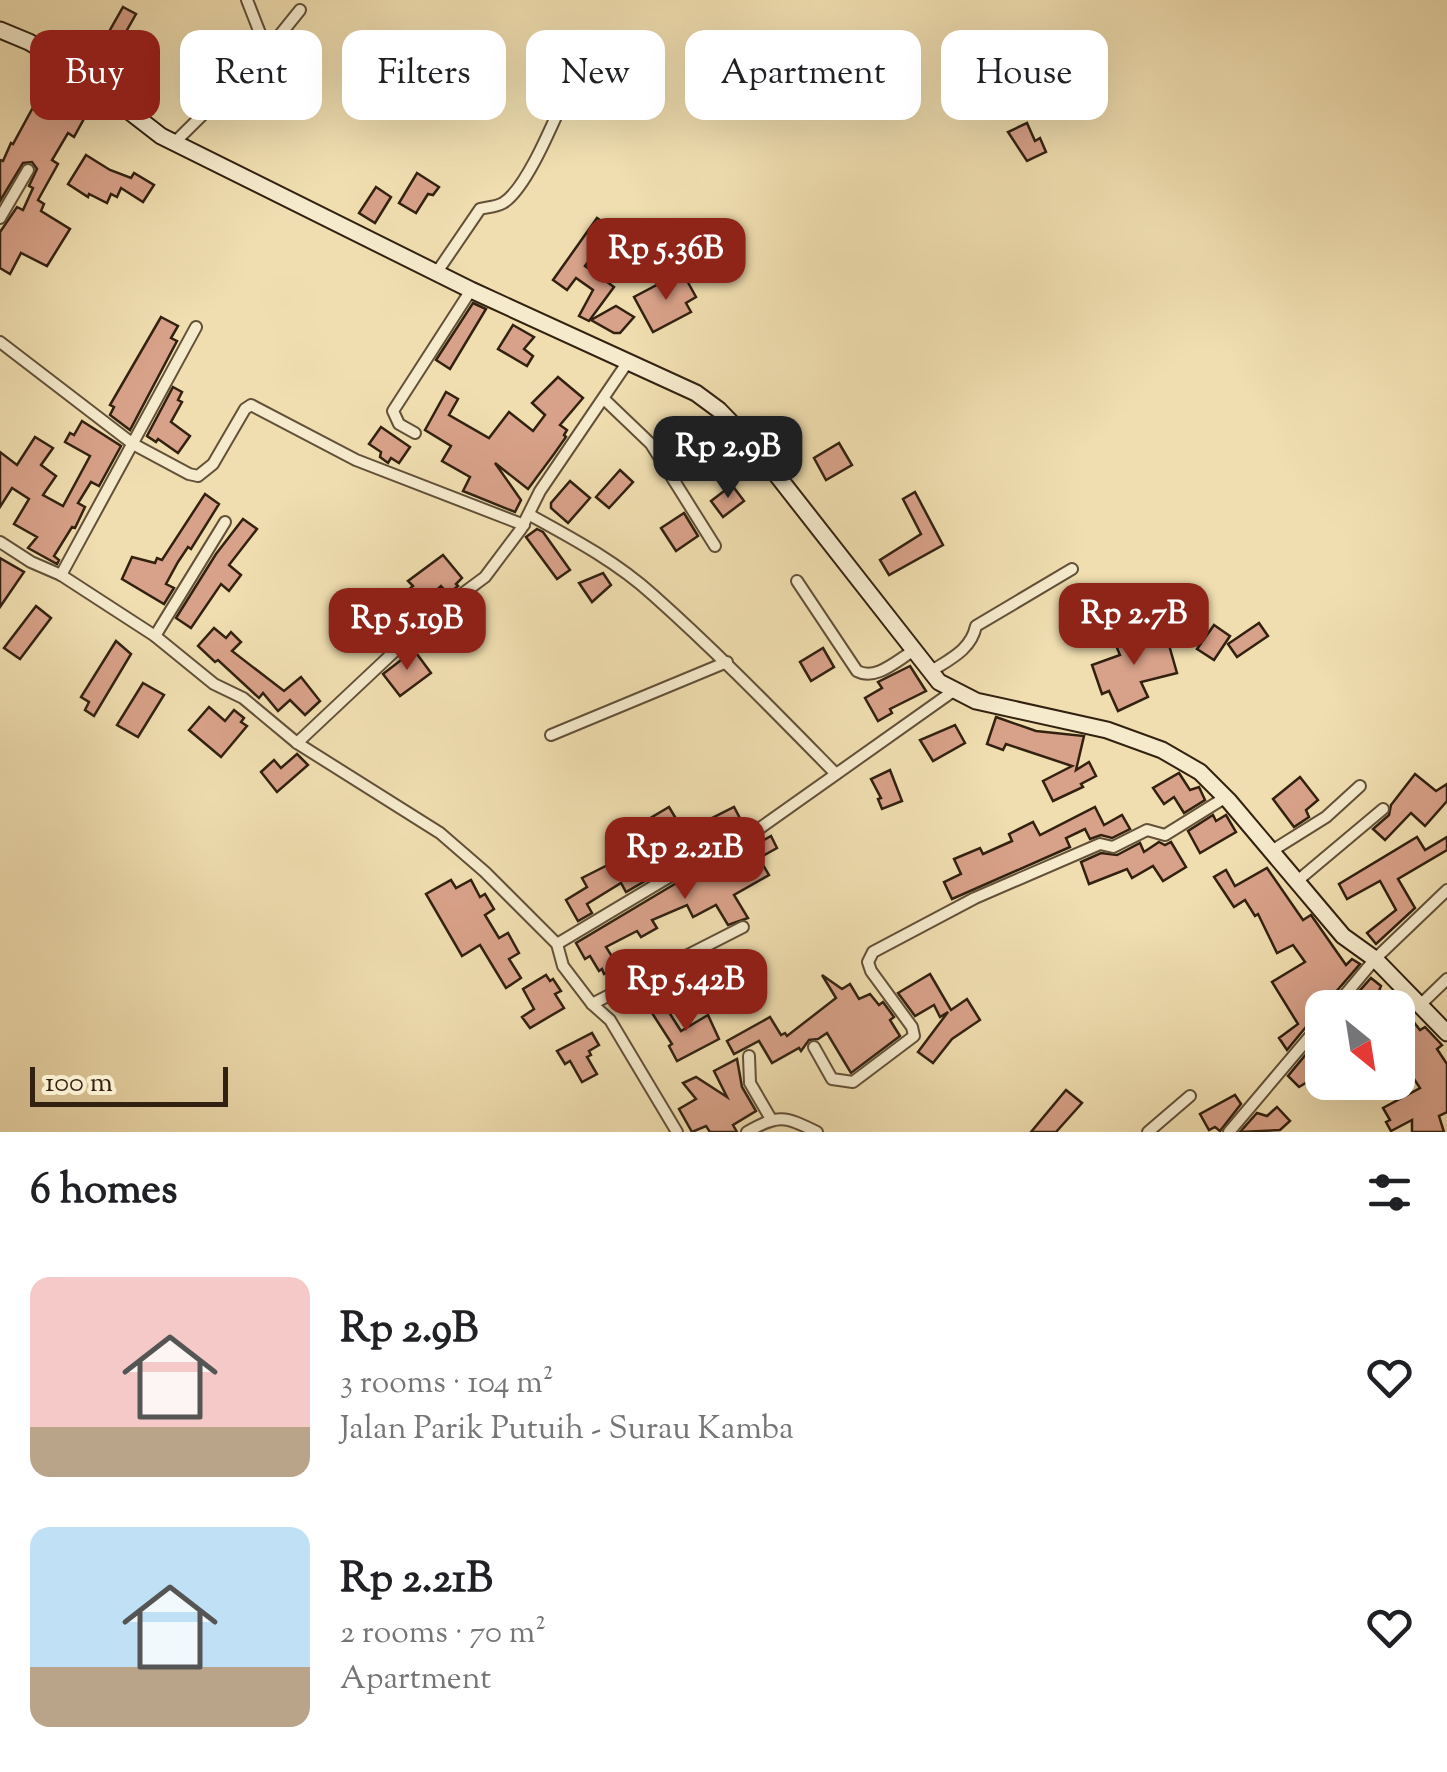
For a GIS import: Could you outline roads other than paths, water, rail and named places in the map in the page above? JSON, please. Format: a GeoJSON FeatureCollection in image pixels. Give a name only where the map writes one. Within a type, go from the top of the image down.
{"type":"FeatureCollection","features":[{"type":"Feature","properties":{"kind":"street"},"geometry":{"type":"LineString","coordinates":[[247,0],[259,30]]}},
{"type":"Feature","properties":{"kind":"street"},"geometry":{"type":"LineString","coordinates":[[284,30],[300,10]]}},
{"type":"Feature","properties":{"kind":"street"},"geometry":{"type":"LineString","coordinates":[[0,31],[29,42],[72,68],[174,143],[471,290],[696,393],[738,428],[930,672],[952,692],[995,706],[1107,730],[1162,750],[1200,772],[1343,936],[1375,960],[1447,1033]]}},
{"type":"Feature","properties":{"kind":"street"},"geometry":{"type":"LineString","coordinates":[[174,143],[197,120]]}},
{"type":"Feature","properties":{"kind":"street"},"geometry":{"type":"LineString","coordinates":[[437,272],[480,210],[499,206],[512,196],[553,120]]}},
{"type":"Feature","properties":{"kind":"street"},"geometry":{"type":"LineString","coordinates":[[0,218],[28,170]]}},
{"type":"Feature","properties":{"kind":"street"},"geometry":{"type":"LineString","coordinates":[[415,433],[398,424],[394,411],[471,290]]}},
{"type":"Feature","properties":{"kind":"street"},"geometry":{"type":"LineString","coordinates":[[61,576],[196,326]]}},
{"type":"Feature","properties":{"kind":"street"},"geometry":{"type":"LineString","coordinates":[[0,342],[134,444],[198,476],[213,464],[251,405],[356,460],[527,520],[590,548],[652,593],[727,662],[836,774]]}},
{"type":"Feature","properties":{"kind":"street"},"geometry":{"type":"LineString","coordinates":[[296,744],[431,617],[485,577],[527,520],[540,491],[627,363]]}},
{"type":"Feature","properties":{"kind":"street"},"geometry":{"type":"LineString","coordinates":[[605,400],[651,444],[715,546]]}},
{"type":"Feature","properties":{"kind":"street"},"geometry":{"type":"LineString","coordinates":[[154,636],[225,522]]}},
{"type":"Feature","properties":{"kind":"street"},"geometry":{"type":"LineString","coordinates":[[0,542],[154,636],[214,684],[243,698],[296,744],[440,833],[556,944],[563,966],[592,1004],[610,1020],[677,1132]]}},
{"type":"Feature","properties":{"kind":"street"},"geometry":{"type":"LineString","coordinates":[[930,672],[963,650],[973,640],[976,626],[1072,569]]}},
{"type":"Feature","properties":{"kind":"street"},"geometry":{"type":"LineString","coordinates":[[798,581],[863,675],[874,675],[914,651]]}},
{"type":"Feature","properties":{"kind":"street"},"geometry":{"type":"LineString","coordinates":[[551,736],[727,662]]}},
{"type":"Feature","properties":{"kind":"street"},"geometry":{"type":"LineString","coordinates":[[556,944],[668,877],[753,833],[952,692]]}},
{"type":"Feature","properties":{"kind":"street"},"geometry":{"type":"LineString","coordinates":[[1270,852],[1326,817],[1360,786]]}},
{"type":"Feature","properties":{"kind":"street"},"geometry":{"type":"LineString","coordinates":[[814,1047],[832,1080],[853,1082],[914,1036],[912,1026],[870,971],[872,952],[975,898],[1100,844],[1114,847],[1147,830],[1165,835],[1226,798]]}},
{"type":"Feature","properties":{"kind":"street"},"geometry":{"type":"LineString","coordinates":[[1296,882],[1382,809]]}},
{"type":"Feature","properties":{"kind":"street"},"geometry":{"type":"LineString","coordinates":[[1349,990],[1447,890]]}},
{"type":"Feature","properties":{"kind":"street"},"geometry":{"type":"LineString","coordinates":[[592,1004],[743,928]]}},
{"type":"Feature","properties":{"kind":"street"},"geometry":{"type":"LineString","coordinates":[[1419,1006],[1447,979]]}},
{"type":"Feature","properties":{"kind":"street"},"geometry":{"type":"LineString","coordinates":[[1229,1132],[1305,1042]]}},
{"type":"Feature","properties":{"kind":"street"},"geometry":{"type":"LineString","coordinates":[[749,1056],[750,1083],[771,1118]]}},
{"type":"Feature","properties":{"kind":"street"},"geometry":{"type":"LineString","coordinates":[[1148,1132],[1190,1096]]}},
{"type":"Feature","properties":{"kind":"street"},"geometry":{"type":"LineString","coordinates":[[747,1132],[771,1118],[788,1118],[816,1132]]}}]}
